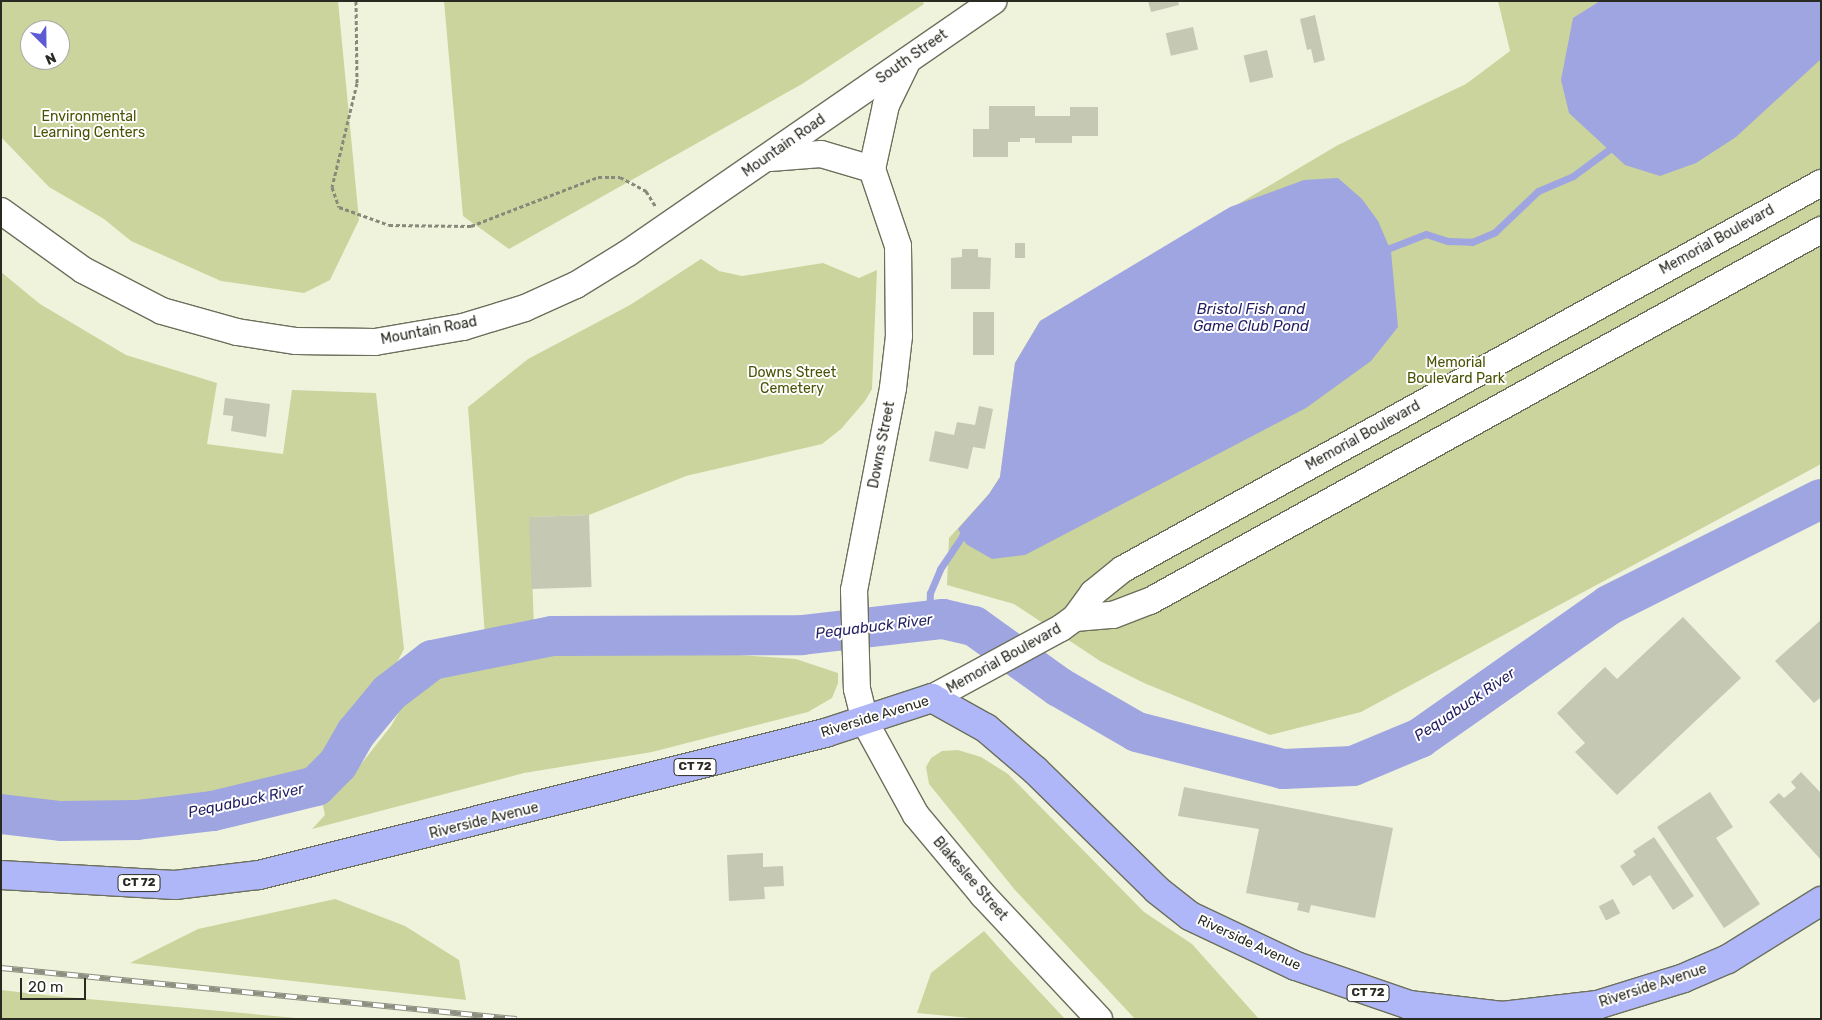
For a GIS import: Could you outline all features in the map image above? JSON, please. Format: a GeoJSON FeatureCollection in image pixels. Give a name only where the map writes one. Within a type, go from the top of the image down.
{"type":"FeatureCollection","features":[{"type":"Feature","properties":{"kind":"highway","name":"Riverside Avenue"},"geometry":{"type":"LineString","coordinates":[[1,876],[175,885],[259,875],[428,835],[865,722],[932,698],[993,734],[1035,770],[1157,890],[1190,916],[1230,937],[1305,969],[1409,1005],[1502,1016],[1598,1005],[1684,978],[1728,959],[1821,901]]}},
{"type":"Feature","properties":{"kind":"main road","name":"South Street"},"geometry":{"type":"LineString","coordinates":[[831,114],[993,1]]}},
{"type":"Feature","properties":{"kind":"main road"},"geometry":{"type":"LineString","coordinates":[[767,158],[821,154],[872,170],[886,105],[910,59]]}},
{"type":"Feature","properties":{"kind":"main road","name":"Mountain Road"},"geometry":{"type":"LineString","coordinates":[[1,211],[83,270],[162,311],[237,332],[296,342],[375,342],[464,327],[508,314],[576,285],[669,226],[831,114]]}},
{"type":"Feature","properties":{"kind":"main road","name":"Downs Street"},"geometry":{"type":"LineString","coordinates":[[865,722],[856,668],[854,590],[894,388],[899,336],[898,246],[872,170]]}},
{"type":"Feature","properties":{"kind":"main road","name":"Memorial Boulevard"},"geometry":{"type":"LineString","coordinates":[[932,698],[1001,662],[1068,623],[1093,593],[1123,569],[1821,183]]}},
{"type":"Feature","properties":{"kind":"main road","name":"Memorial Boulevard"},"geometry":{"type":"LineString","coordinates":[[1068,623],[1113,616],[1150,601],[1821,230]]}},
{"type":"Feature","properties":{"kind":"main road","name":"Blakeslee Street"},"geometry":{"type":"LineString","coordinates":[[865,722],[916,815],[984,896],[1099,1019]]}},
{"type":"Feature","properties":{"kind":"path"},"geometry":{"type":"LineString","coordinates":[[356,1],[357,83],[332,187],[340,208],[389,225],[471,226],[598,177],[620,177],[646,191],[669,226]]}},
{"type":"Feature","properties":{"kind":"green space","name":"Environmental Learning Centers"},"geometry":{"type":"Polygon","coordinates":[[[1,1],[338,1],[359,220],[330,280],[304,293],[221,281],[131,241],[104,219],[49,187],[1,137],[1,1]]]}},
{"type":"Feature","properties":{"kind":"green space"},"geometry":{"type":"Polygon","coordinates":[[[444,1],[922,1],[924,4],[802,84],[509,249],[463,216],[444,1]]]}},
{"type":"Feature","properties":{"kind":"green space","name":"Memorial Boulevard Park"},"geometry":{"type":"Polygon","coordinates":[[[1498,1],[1821,1],[1821,464],[1361,712],[1270,735],[1144,683],[1100,661],[1014,604],[947,585],[949,538],[989,494],[1000,477],[1015,363],[1040,321],[1338,145],[1466,84],[1510,51],[1498,1]]]}},
{"type":"Feature","properties":{"kind":"green space","name":"Downs Street Cemetery"},"geometry":{"type":"Polygon","coordinates":[[[701,259],[719,271],[742,276],[823,263],[859,278],[877,270],[872,389],[865,401],[841,429],[822,444],[686,476],[589,515],[530,517],[534,628],[485,636],[468,407],[528,359],[630,305],[701,259]]]}},
{"type":"Feature","properties":{"kind":"green space"},"geometry":{"type":"Polygon","coordinates":[[[1,272],[40,304],[126,355],[217,383],[207,444],[283,454],[292,390],[376,393],[404,649],[393,670],[361,703],[320,761],[292,782],[205,802],[60,806],[1,800],[1,272]]]}},
{"type":"Feature","properties":{"kind":"green space"},"geometry":{"type":"Polygon","coordinates":[[[553,647],[639,648],[796,659],[838,673],[838,683],[832,698],[808,712],[652,752],[524,773],[312,829],[325,815],[322,802],[347,782],[391,726],[403,705],[423,687],[451,672],[508,655],[553,647]]]}},
{"type":"Feature","properties":{"kind":"green space"},"geometry":{"type":"Polygon","coordinates":[[[958,750],[981,757],[1008,774],[1144,912],[1192,944],[1259,1019],[1135,1019],[1015,890],[929,784],[926,767],[931,758],[942,751],[958,750]]]}},
{"type":"Feature","properties":{"kind":"green space"},"geometry":{"type":"Polygon","coordinates":[[[335,899],[405,926],[459,960],[466,1000],[130,963],[198,929],[335,899]]]}},
{"type":"Feature","properties":{"kind":"green space"},"geometry":{"type":"Polygon","coordinates":[[[984,931],[1065,1019],[981,1019],[917,1013],[931,973],[984,931]]]}},
{"type":"Feature","properties":{"kind":"green space"},"geometry":{"type":"Polygon","coordinates":[[[1,990],[44,995],[307,1019],[1,1019],[1,990]]]}},
{"type":"Feature","properties":{"kind":"water"},"geometry":{"type":"Polygon","coordinates":[[[1600,1],[1821,1],[1821,59],[1736,137],[1696,163],[1660,176],[1625,165],[1569,113],[1561,80],[1573,18],[1600,1]]]}},
{"type":"Feature","properties":{"kind":"water","name":"Bristol Fish and Game Club Pond"},"geometry":{"type":"Polygon","coordinates":[[[1338,178],[1362,199],[1378,221],[1391,251],[1398,327],[1371,361],[1306,408],[1025,555],[992,559],[966,544],[958,529],[989,494],[1000,477],[1015,363],[1040,321],[1230,207],[1304,180],[1338,178]]]}},
{"type":"Feature","properties":{"kind":"building"},"geometry":{"type":"Polygon","coordinates":[[[1148,1],[1178,1],[1179,5],[1151,12],[1148,1]]]}},
{"type":"Feature","properties":{"kind":"building"},"geometry":{"type":"Polygon","coordinates":[[[1315,15],[1325,60],[1314,63],[1311,49],[1307,50],[1300,19],[1315,15]]]}},
{"type":"Feature","properties":{"kind":"building"},"geometry":{"type":"Polygon","coordinates":[[[1193,27],[1198,49],[1171,56],[1166,33],[1193,27]]]}},
{"type":"Feature","properties":{"kind":"building"},"geometry":{"type":"Polygon","coordinates":[[[1267,50],[1273,77],[1250,83],[1244,55],[1267,50]]]}},
{"type":"Feature","properties":{"kind":"building"},"geometry":{"type":"Polygon","coordinates":[[[989,106],[1035,106],[1035,116],[1070,116],[1070,107],[1098,107],[1098,136],[1072,136],[1072,143],[1035,143],[1035,138],[1020,138],[1020,142],[1008,142],[1008,157],[973,157],[973,129],[989,129],[989,106]]]}},
{"type":"Feature","properties":{"kind":"building"},"geometry":{"type":"Polygon","coordinates":[[[1015,243],[1025,243],[1025,258],[1015,258],[1015,243]]]}},
{"type":"Feature","properties":{"kind":"building"},"geometry":{"type":"Polygon","coordinates":[[[962,249],[978,249],[978,257],[991,258],[990,289],[951,289],[951,258],[962,257],[962,249]]]}},
{"type":"Feature","properties":{"kind":"building"},"geometry":{"type":"Polygon","coordinates":[[[973,312],[994,312],[994,355],[973,355],[973,312]]]}},
{"type":"Feature","properties":{"kind":"building"},"geometry":{"type":"Polygon","coordinates":[[[225,398],[270,404],[266,437],[231,431],[233,416],[223,415],[225,398]]]}},
{"type":"Feature","properties":{"kind":"building"},"geometry":{"type":"Polygon","coordinates":[[[979,406],[993,409],[985,449],[973,447],[968,469],[929,461],[935,431],[954,435],[957,422],[975,425],[979,406]]]}},
{"type":"Feature","properties":{"kind":"building"},"geometry":{"type":"Polygon","coordinates":[[[589,515],[592,587],[532,589],[529,517],[589,515]]]}},
{"type":"Feature","properties":{"kind":"building"},"geometry":{"type":"Polygon","coordinates":[[[1683,617],[1741,678],[1617,795],[1575,752],[1585,743],[1557,713],[1605,667],[1617,679],[1683,617]]]}},
{"type":"Feature","properties":{"kind":"building"},"geometry":{"type":"Polygon","coordinates":[[[1821,620],[1821,697],[1814,703],[1775,661],[1821,620]]]}},
{"type":"Feature","properties":{"kind":"building"},"geometry":{"type":"Polygon","coordinates":[[[1801,772],[1821,793],[1821,860],[1769,802],[1779,793],[1784,798],[1796,788],[1791,782],[1801,772]]]}},
{"type":"Feature","properties":{"kind":"building"},"geometry":{"type":"Polygon","coordinates":[[[1184,787],[1393,828],[1375,918],[1311,905],[1309,913],[1297,910],[1299,903],[1246,893],[1259,829],[1178,816],[1184,787]]]}},
{"type":"Feature","properties":{"kind":"building"},"geometry":{"type":"Polygon","coordinates":[[[1710,792],[1733,827],[1716,838],[1760,904],[1724,928],[1657,827],[1710,792]]]}},
{"type":"Feature","properties":{"kind":"building"},"geometry":{"type":"Polygon","coordinates":[[[1654,837],[1694,896],[1673,910],[1650,875],[1633,886],[1620,866],[1636,855],[1633,851],[1654,837]]]}},
{"type":"Feature","properties":{"kind":"building"},"geometry":{"type":"Polygon","coordinates":[[[763,853],[763,867],[783,866],[784,886],[764,887],[765,899],[729,901],[727,855],[763,853]]]}},
{"type":"Feature","properties":{"kind":"building"},"geometry":{"type":"Polygon","coordinates":[[[1613,899],[1620,913],[1606,921],[1599,906],[1613,899]]]}},
{"type":"Feature","properties":{"kind":"waterway"},"geometry":{"type":"LineString","coordinates":[[1382,251],[1426,234],[1448,241],[1472,242],[1495,232],[1538,191],[1573,176],[1615,145]]}},
{"type":"Feature","properties":{"kind":"waterway","name":"Pequabuck River"},"geometry":{"type":"LineString","coordinates":[[1,814],[61,821],[137,820],[213,811],[316,786],[338,764],[356,733],[389,693],[432,660],[552,636],[802,635],[943,619],[974,626],[1059,687],[1137,732],[1283,769],[1353,766],[1420,738],[1609,605],[1821,499]]}},
{"type":"Feature","properties":{"kind":"waterway"},"geometry":{"type":"LineString","coordinates":[[929,620],[930,593],[940,569],[962,536],[970,531]]}},
{"type":"Feature","properties":{"kind":"railway"},"geometry":{"type":"LineString","coordinates":[[1,968],[516,1019]]}}]}
